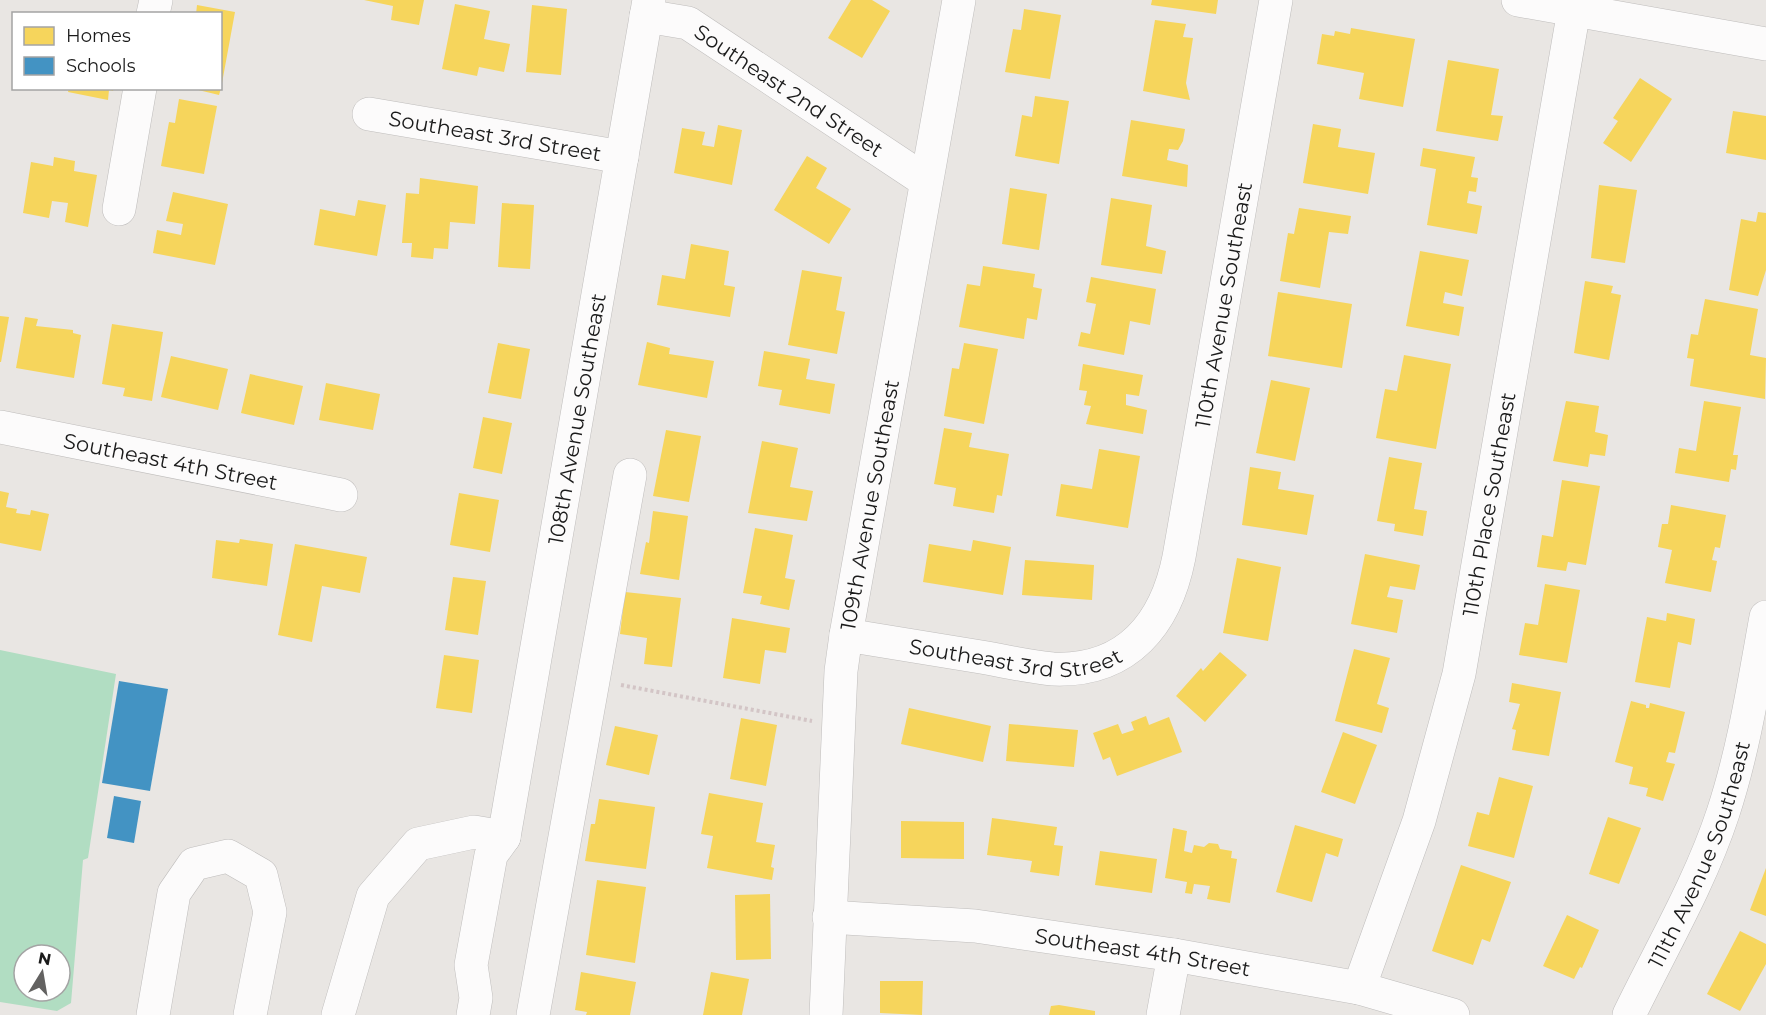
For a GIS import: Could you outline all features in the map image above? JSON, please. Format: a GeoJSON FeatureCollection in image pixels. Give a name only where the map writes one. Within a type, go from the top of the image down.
{"type":"FeatureCollection","features":[{"type":"Feature","properties":{"kind":"street","name":"109th Avenue Southeast"},"geometry":{"type":"LineString","coordinates":[[826,1015],[839,726],[846,635],[959,0]]}},
{"type":"Feature","properties":{"kind":"street","name":"110th Avenue Southeast"},"geometry":{"type":"LineString","coordinates":[[1165,607],[1179,557],[1276,0]]}},
{"type":"Feature","properties":{"kind":"street"},"geometry":{"type":"LineString","coordinates":[[1518,0],[1766,44]]}},
{"type":"Feature","properties":{"kind":"street","name":"Southeast 2nd Street"},"geometry":{"type":"LineString","coordinates":[[647,8],[688,23],[926,181]]}},
{"type":"Feature","properties":{"kind":"street","name":"108th Avenue Southeast"},"geometry":{"type":"LineString","coordinates":[[475,1007],[471,965],[491,855],[504,837],[603,274],[647,8]]}},
{"type":"Feature","properties":{"kind":"street","name":"110th Place Southeast"},"geometry":{"type":"LineString","coordinates":[[1359,988],[1419,821],[1459,674],[1574,10]]}},
{"type":"Feature","properties":{"kind":"street"},"geometry":{"type":"LineString","coordinates":[[118,209],[140,90]]}},
{"type":"Feature","properties":{"kind":"street","name":"Southeast 3rd Street"},"geometry":{"type":"LineString","coordinates":[[369,114],[621,157]]}},
{"type":"Feature","properties":{"kind":"street","name":"Southeast 4th Street"},"geometry":{"type":"LineString","coordinates":[[0,427],[341,495]]}},
{"type":"Feature","properties":{"kind":"street"},"geometry":{"type":"LineString","coordinates":[[533,1015],[630,474]]}},
{"type":"Feature","properties":{"kind":"street","name":"Southeast 3rd Street"},"geometry":{"type":"LineString","coordinates":[[846,635],[1053,669],[1073,668],[1089,666],[1117,655],[1139,640],[1165,607]]}},
{"type":"Feature","properties":{"kind":"street","name":"111th Avenue Southeast"},"geometry":{"type":"LineString","coordinates":[[1629,1015],[1708,853],[1723,813],[1746,729],[1766,617]]}},
{"type":"Feature","properties":{"kind":"street"},"geometry":{"type":"LineString","coordinates":[[338,1015],[373,896],[418,844],[474,832],[504,837]]}},
{"type":"Feature","properties":{"kind":"street"},"geometry":{"type":"LineString","coordinates":[[153,1015],[174,893],[194,864],[228,856],[261,875],[270,912],[250,1015]]}},
{"type":"Feature","properties":{"kind":"street","name":"Southeast 4th Street"},"geometry":{"type":"LineString","coordinates":[[830,917],[975,926],[1174,955],[1359,988],[1453,1015]]}},
{"type":"Feature","properties":{"kind":"street"},"geometry":{"type":"LineString","coordinates":[[1163,1015],[1174,955]]}},
{"type":"Feature","properties":{"kind":"path"},"geometry":{"type":"LineString","coordinates":[[593,680],[839,726]]}},
{"type":"Feature","properties":{"kind":"green space"},"geometry":{"type":"Polygon","coordinates":[[[0,650],[116,674],[88,858],[83,860],[72,991],[72,943],[12,943],[12,1003],[71,1003],[57,1011],[0,1002],[0,650]]]}},
{"type":"Feature","properties":{"kind":"building: Homes"},"geometry":{"type":"Polygon","coordinates":[[[364,0],[424,0],[419,25],[391,20],[393,6],[364,0]]]}},
{"type":"Feature","properties":{"kind":"building: Homes"},"geometry":{"type":"Polygon","coordinates":[[[851,0],[872,0],[890,11],[862,58],[828,38],[851,0]]]}},
{"type":"Feature","properties":{"kind":"building: Homes"},"geometry":{"type":"Polygon","coordinates":[[[1152,0],[1218,0],[1216,14],[1151,5],[1152,0]]]}},
{"type":"Feature","properties":{"kind":"building: Homes"},"geometry":{"type":"Polygon","coordinates":[[[455,4],[490,11],[484,39],[510,44],[504,72],[479,67],[477,76],[442,69],[455,4]]]}},
{"type":"Feature","properties":{"kind":"building: Homes"},"geometry":{"type":"Polygon","coordinates":[[[197,5],[235,12],[222,83],[222,12],[196,12],[197,5]]]}},
{"type":"Feature","properties":{"kind":"building: Homes"},"geometry":{"type":"Polygon","coordinates":[[[532,5],[567,9],[561,75],[526,72],[532,5]]]}},
{"type":"Feature","properties":{"kind":"building: Homes"},"geometry":{"type":"Polygon","coordinates":[[[1024,9],[1061,15],[1050,79],[1005,72],[1013,29],[1021,30],[1024,9]]]}},
{"type":"Feature","properties":{"kind":"building: Homes"},"geometry":{"type":"Polygon","coordinates":[[[1155,20],[1186,24],[1183,37],[1193,38],[1186,83],[1190,100],[1143,91],[1155,20]]]}},
{"type":"Feature","properties":{"kind":"building: Homes"},"geometry":{"type":"Polygon","coordinates":[[[1351,28],[1415,39],[1403,107],[1359,99],[1364,73],[1317,64],[1322,34],[1334,36],[1335,31],[1350,34],[1351,28]]]}},
{"type":"Feature","properties":{"kind":"building: Homes"},"geometry":{"type":"Polygon","coordinates":[[[1448,60],[1499,69],[1491,115],[1503,116],[1498,141],[1436,131],[1448,60]]]}},
{"type":"Feature","properties":{"kind":"building: Homes"},"geometry":{"type":"Polygon","coordinates":[[[1640,78],[1672,99],[1631,162],[1603,143],[1618,121],[1613,118],[1640,78]]]}},
{"type":"Feature","properties":{"kind":"building: Homes"},"geometry":{"type":"Polygon","coordinates":[[[68,90],[109,90],[108,100],[68,92],[68,90]]]}},
{"type":"Feature","properties":{"kind":"building: Homes"},"geometry":{"type":"Polygon","coordinates":[[[198,90],[220,90],[219,95],[198,90]]]}},
{"type":"Feature","properties":{"kind":"building: Homes"},"geometry":{"type":"Polygon","coordinates":[[[1035,96],[1069,101],[1059,164],[1015,156],[1022,115],[1032,117],[1035,96]]]}},
{"type":"Feature","properties":{"kind":"building: Homes"},"geometry":{"type":"Polygon","coordinates":[[[179,99],[217,106],[204,174],[161,166],[169,122],[175,123],[179,99]]]}},
{"type":"Feature","properties":{"kind":"building: Homes"},"geometry":{"type":"Polygon","coordinates":[[[1733,111],[1766,116],[1766,160],[1726,153],[1733,111]]]}},
{"type":"Feature","properties":{"kind":"building: Homes"},"geometry":{"type":"Polygon","coordinates":[[[1131,120],[1185,129],[1183,141],[1178,150],[1169,149],[1167,160],[1188,165],[1187,187],[1122,176],[1131,120]]]}},
{"type":"Feature","properties":{"kind":"building: Homes"},"geometry":{"type":"Polygon","coordinates":[[[1313,124],[1341,129],[1338,147],[1375,153],[1368,194],[1303,183],[1313,124]]]}},
{"type":"Feature","properties":{"kind":"building: Homes"},"geometry":{"type":"Polygon","coordinates":[[[718,125],[742,130],[732,185],[674,173],[682,128],[705,132],[702,145],[714,147],[718,125]]]}},
{"type":"Feature","properties":{"kind":"building: Homes"},"geometry":{"type":"Polygon","coordinates":[[[1423,148],[1475,157],[1471,177],[1478,178],[1476,192],[1469,191],[1467,203],[1482,206],[1477,234],[1427,225],[1436,169],[1420,166],[1423,148]]]}},
{"type":"Feature","properties":{"kind":"building: Homes"},"geometry":{"type":"Polygon","coordinates":[[[807,156],[827,168],[816,188],[851,209],[829,244],[774,210],[807,156]]]}},
{"type":"Feature","properties":{"kind":"building: Homes"},"geometry":{"type":"Polygon","coordinates":[[[54,157],[75,161],[74,171],[97,175],[88,227],[65,222],[68,203],[52,201],[49,218],[23,213],[31,162],[53,166],[54,157]]]}},
{"type":"Feature","properties":{"kind":"building: Homes"},"geometry":{"type":"Polygon","coordinates":[[[420,178],[478,186],[475,224],[450,222],[448,249],[434,248],[433,259],[411,257],[412,243],[402,243],[406,193],[419,194],[420,178]]]}},
{"type":"Feature","properties":{"kind":"building: Homes"},"geometry":{"type":"Polygon","coordinates":[[[1599,185],[1637,190],[1625,263],[1591,258],[1599,185]]]}},
{"type":"Feature","properties":{"kind":"building: Homes"},"geometry":{"type":"Polygon","coordinates":[[[1010,188],[1047,194],[1039,250],[1002,244],[1010,188]]]}},
{"type":"Feature","properties":{"kind":"building: Homes"},"geometry":{"type":"Polygon","coordinates":[[[173,192],[228,204],[215,265],[153,253],[157,230],[181,235],[183,224],[166,221],[173,192]]]}},
{"type":"Feature","properties":{"kind":"building: Homes"},"geometry":{"type":"Polygon","coordinates":[[[1111,198],[1152,205],[1146,246],[1166,251],[1162,274],[1101,265],[1111,198]]]}},
{"type":"Feature","properties":{"kind":"building: Homes"},"geometry":{"type":"Polygon","coordinates":[[[358,200],[386,205],[377,256],[314,245],[320,209],[355,216],[358,200]]]}},
{"type":"Feature","properties":{"kind":"building: Homes"},"geometry":{"type":"Polygon","coordinates":[[[502,203],[534,205],[530,269],[498,267],[502,203]]]}},
{"type":"Feature","properties":{"kind":"building: Homes"},"geometry":{"type":"Polygon","coordinates":[[[1299,208],[1351,216],[1348,234],[1329,232],[1320,288],[1280,281],[1288,233],[1294,234],[1299,208]]]}},
{"type":"Feature","properties":{"kind":"building: Homes"},"geometry":{"type":"Polygon","coordinates":[[[1758,212],[1766,213],[1766,270],[1758,296],[1729,290],[1741,219],[1756,222],[1758,212]]]}},
{"type":"Feature","properties":{"kind":"building: Homes"},"geometry":{"type":"Polygon","coordinates":[[[691,244],[729,251],[724,285],[735,287],[730,317],[657,305],[662,275],[685,279],[691,244]]]}},
{"type":"Feature","properties":{"kind":"building: Homes"},"geometry":{"type":"Polygon","coordinates":[[[1420,251],[1469,260],[1462,296],[1445,292],[1443,303],[1464,307],[1459,336],[1406,326],[1420,251]]]}},
{"type":"Feature","properties":{"kind":"building: Homes"},"geometry":{"type":"Polygon","coordinates":[[[983,266],[1035,274],[1033,287],[1042,289],[1037,320],[1027,318],[1024,339],[959,327],[967,284],[980,286],[983,266]]]}},
{"type":"Feature","properties":{"kind":"building: Homes"},"geometry":{"type":"Polygon","coordinates":[[[802,270],[842,277],[836,310],[845,312],[837,354],[788,345],[802,270]]]}},
{"type":"Feature","properties":{"kind":"building: Homes"},"geometry":{"type":"Polygon","coordinates":[[[1091,277],[1156,289],[1150,325],[1130,321],[1124,355],[1078,346],[1081,332],[1090,334],[1096,304],[1086,302],[1091,277]]]}},
{"type":"Feature","properties":{"kind":"building: Homes"},"geometry":{"type":"Polygon","coordinates":[[[1585,281],[1613,286],[1611,293],[1621,295],[1609,360],[1574,353],[1585,281]]]}},
{"type":"Feature","properties":{"kind":"building: Homes"},"geometry":{"type":"Polygon","coordinates":[[[1278,292],[1352,304],[1342,368],[1268,356],[1278,292]]]}},
{"type":"Feature","properties":{"kind":"building: Homes"},"geometry":{"type":"Polygon","coordinates":[[[1705,299],[1758,309],[1750,355],[1766,358],[1765,399],[1690,386],[1694,359],[1687,358],[1691,334],[1698,335],[1705,299]]]}},
{"type":"Feature","properties":{"kind":"building: Homes"},"geometry":{"type":"Polygon","coordinates":[[[0,316],[9,317],[1,362],[0,362],[0,316]]]}},
{"type":"Feature","properties":{"kind":"building: Homes"},"geometry":{"type":"Polygon","coordinates":[[[25,317],[38,319],[36,326],[73,330],[73,333],[81,335],[74,378],[16,368],[25,317]]]}},
{"type":"Feature","properties":{"kind":"building: Homes"},"geometry":{"type":"Polygon","coordinates":[[[112,324],[163,332],[152,401],[123,396],[125,388],[102,384],[112,324]]]}},
{"type":"Feature","properties":{"kind":"building: Homes"},"geometry":{"type":"Polygon","coordinates":[[[647,342],[670,348],[669,354],[714,361],[707,398],[638,385],[647,342]]]}},
{"type":"Feature","properties":{"kind":"building: Homes"},"geometry":{"type":"Polygon","coordinates":[[[498,343],[530,349],[521,399],[488,393],[498,343]]]}},
{"type":"Feature","properties":{"kind":"building: Homes"},"geometry":{"type":"Polygon","coordinates":[[[964,343],[998,349],[984,424],[944,416],[952,368],[959,369],[964,343]]]}},
{"type":"Feature","properties":{"kind":"building: Homes"},"geometry":{"type":"Polygon","coordinates":[[[764,351],[810,359],[806,379],[835,384],[830,414],[779,405],[782,390],[758,386],[764,351]]]}},
{"type":"Feature","properties":{"kind":"building: Homes"},"geometry":{"type":"Polygon","coordinates":[[[1404,355],[1451,364],[1436,449],[1376,438],[1385,389],[1397,391],[1404,355]]]}},
{"type":"Feature","properties":{"kind":"building: Homes"},"geometry":{"type":"Polygon","coordinates":[[[171,356],[228,369],[218,410],[161,397],[171,356]]]}},
{"type":"Feature","properties":{"kind":"building: Homes"},"geometry":{"type":"Polygon","coordinates":[[[1083,364],[1143,375],[1139,396],[1126,394],[1126,405],[1147,410],[1143,434],[1086,424],[1091,406],[1084,405],[1087,391],[1079,390],[1083,364]]]}},
{"type":"Feature","properties":{"kind":"building: Homes"},"geometry":{"type":"Polygon","coordinates":[[[250,374],[303,386],[294,425],[241,413],[250,374]]]}},
{"type":"Feature","properties":{"kind":"building: Homes"},"geometry":{"type":"Polygon","coordinates":[[[1271,380],[1310,388],[1295,461],[1256,453],[1271,380]]]}},
{"type":"Feature","properties":{"kind":"building: Homes"},"geometry":{"type":"Polygon","coordinates":[[[326,383],[380,394],[373,430],[319,420],[326,383]]]}},
{"type":"Feature","properties":{"kind":"building: Homes"},"geometry":{"type":"Polygon","coordinates":[[[1566,401],[1599,406],[1595,432],[1608,435],[1605,456],[1590,454],[1588,467],[1553,461],[1566,401]]]}},
{"type":"Feature","properties":{"kind":"building: Homes"},"geometry":{"type":"Polygon","coordinates":[[[1704,401],[1741,407],[1733,455],[1738,455],[1736,470],[1731,469],[1729,482],[1675,473],[1679,448],[1696,451],[1704,401]]]}},
{"type":"Feature","properties":{"kind":"building: Homes"},"geometry":{"type":"Polygon","coordinates":[[[483,417],[512,423],[502,474],[473,468],[483,417]]]}},
{"type":"Feature","properties":{"kind":"building: Homes"},"geometry":{"type":"Polygon","coordinates":[[[944,428],[972,433],[969,447],[1009,454],[1002,496],[997,495],[994,513],[953,506],[956,488],[934,484],[944,428]]]}},
{"type":"Feature","properties":{"kind":"building: Homes"},"geometry":{"type":"Polygon","coordinates":[[[666,430],[701,436],[689,502],[653,496],[666,430]]]}},
{"type":"Feature","properties":{"kind":"building: Homes"},"geometry":{"type":"Polygon","coordinates":[[[762,441],[798,448],[790,487],[813,491],[807,521],[748,513],[762,441]]]}},
{"type":"Feature","properties":{"kind":"building: Homes"},"geometry":{"type":"Polygon","coordinates":[[[1099,449],[1140,456],[1128,528],[1056,516],[1061,484],[1092,489],[1099,449]]]}},
{"type":"Feature","properties":{"kind":"building: Homes"},"geometry":{"type":"Polygon","coordinates":[[[1389,457],[1422,463],[1414,509],[1427,511],[1423,536],[1394,531],[1395,524],[1377,521],[1389,457]]]}},
{"type":"Feature","properties":{"kind":"building: Homes"},"geometry":{"type":"Polygon","coordinates":[[[1250,467],[1281,472],[1278,489],[1314,495],[1307,535],[1242,525],[1250,467]]]}},
{"type":"Feature","properties":{"kind":"building: Homes"},"geometry":{"type":"Polygon","coordinates":[[[1562,480],[1600,486],[1586,565],[1568,562],[1566,571],[1537,567],[1542,535],[1553,537],[1562,480]]]}},
{"type":"Feature","properties":{"kind":"building: Homes"},"geometry":{"type":"Polygon","coordinates":[[[0,491],[9,493],[6,507],[17,509],[16,513],[30,515],[31,510],[49,514],[41,551],[0,543],[0,491]]]}},
{"type":"Feature","properties":{"kind":"building: Homes"},"geometry":{"type":"Polygon","coordinates":[[[459,493],[499,500],[490,552],[450,545],[459,493]]]}},
{"type":"Feature","properties":{"kind":"building: Homes"},"geometry":{"type":"Polygon","coordinates":[[[1671,505],[1726,515],[1720,548],[1715,547],[1712,560],[1717,561],[1711,592],[1665,583],[1672,550],[1658,547],[1662,524],[1668,524],[1671,505]]]}},
{"type":"Feature","properties":{"kind":"building: Homes"},"geometry":{"type":"Polygon","coordinates":[[[653,511],[688,516],[679,580],[640,574],[646,542],[649,543],[653,511]]]}},
{"type":"Feature","properties":{"kind":"building: Homes"},"geometry":{"type":"Polygon","coordinates":[[[755,528],[793,535],[785,578],[795,580],[789,610],[760,604],[762,596],[743,593],[755,528]]]}},
{"type":"Feature","properties":{"kind":"building: Homes"},"geometry":{"type":"Polygon","coordinates":[[[240,539],[273,544],[267,586],[212,578],[216,540],[239,543],[240,539]]]}},
{"type":"Feature","properties":{"kind":"building: Homes"},"geometry":{"type":"Polygon","coordinates":[[[973,540],[1011,547],[1003,595],[923,582],[929,544],[971,551],[973,540]]]}},
{"type":"Feature","properties":{"kind":"building: Homes"},"geometry":{"type":"Polygon","coordinates":[[[295,544],[367,557],[360,593],[322,586],[312,642],[278,635],[295,544]]]}},
{"type":"Feature","properties":{"kind":"building: Homes"},"geometry":{"type":"Polygon","coordinates":[[[1365,554],[1420,565],[1415,590],[1390,586],[1387,597],[1403,600],[1397,633],[1351,624],[1365,554]]]}},
{"type":"Feature","properties":{"kind":"building: Homes"},"geometry":{"type":"Polygon","coordinates":[[[1237,558],[1281,567],[1268,641],[1223,633],[1237,558]]]}},
{"type":"Feature","properties":{"kind":"building: Homes"},"geometry":{"type":"Polygon","coordinates":[[[1025,560],[1094,565],[1092,600],[1022,595],[1025,560]]]}},
{"type":"Feature","properties":{"kind":"building: Homes"},"geometry":{"type":"Polygon","coordinates":[[[453,577],[486,581],[478,635],[445,630],[453,577]]]}},
{"type":"Feature","properties":{"kind":"building: Homes"},"geometry":{"type":"Polygon","coordinates":[[[1545,584],[1580,590],[1567,663],[1519,655],[1525,623],[1538,625],[1545,584]]]}},
{"type":"Feature","properties":{"kind":"building: Homes"},"geometry":{"type":"Polygon","coordinates":[[[625,592],[681,598],[672,667],[644,664],[647,638],[620,634],[625,592]]]}},
{"type":"Feature","properties":{"kind":"building: Homes"},"geometry":{"type":"Polygon","coordinates":[[[1667,613],[1695,619],[1691,645],[1678,642],[1670,688],[1635,682],[1647,617],[1666,621],[1667,613]]]}},
{"type":"Feature","properties":{"kind":"building: Homes"},"geometry":{"type":"Polygon","coordinates":[[[732,618],[790,628],[786,653],[765,650],[760,684],[723,678],[732,618]]]}},
{"type":"Feature","properties":{"kind":"building: Homes"},"geometry":{"type":"Polygon","coordinates":[[[1354,649],[1390,658],[1377,704],[1389,708],[1382,733],[1335,721],[1354,649]]]}},
{"type":"Feature","properties":{"kind":"building: Homes"},"geometry":{"type":"Polygon","coordinates":[[[1220,652],[1247,675],[1205,722],[1176,696],[1201,668],[1203,671],[1220,652]]]}},
{"type":"Feature","properties":{"kind":"building: Homes"},"geometry":{"type":"Polygon","coordinates":[[[444,655],[479,660],[472,713],[436,708],[444,655]]]}},
{"type":"Feature","properties":{"kind":"building: Homes"},"geometry":{"type":"Polygon","coordinates":[[[1512,683],[1561,692],[1549,756],[1512,750],[1516,730],[1512,729],[1520,704],[1509,702],[1512,683]]]}},
{"type":"Feature","properties":{"kind":"building: Homes"},"geometry":{"type":"Polygon","coordinates":[[[1631,701],[1646,705],[1646,708],[1649,708],[1650,703],[1685,712],[1675,753],[1669,752],[1666,762],[1675,764],[1663,801],[1646,796],[1648,788],[1629,784],[1633,767],[1615,762],[1631,701]]]}},
{"type":"Feature","properties":{"kind":"building: Homes"},"geometry":{"type":"Polygon","coordinates":[[[909,708],[991,726],[983,762],[901,744],[909,708]]]}},
{"type":"Feature","properties":{"kind":"building: Homes"},"geometry":{"type":"Polygon","coordinates":[[[1146,716],[1149,725],[1169,717],[1182,752],[1117,776],[1110,757],[1103,760],[1093,733],[1118,724],[1122,734],[1134,730],[1131,722],[1146,716]]]}},
{"type":"Feature","properties":{"kind":"building: Homes"},"geometry":{"type":"Polygon","coordinates":[[[741,718],[777,725],[766,786],[730,779],[741,718]]]}},
{"type":"Feature","properties":{"kind":"building: Homes"},"geometry":{"type":"Polygon","coordinates":[[[1009,724],[1078,730],[1074,767],[1006,761],[1009,724]]]}},
{"type":"Feature","properties":{"kind":"building: Homes"},"geometry":{"type":"Polygon","coordinates":[[[615,726],[658,735],[649,775],[606,765],[615,726]]]}},
{"type":"Feature","properties":{"kind":"building: Homes"},"geometry":{"type":"Polygon","coordinates":[[[1343,732],[1377,745],[1355,804],[1321,792],[1343,732]]]}},
{"type":"Feature","properties":{"kind":"building: Homes"},"geometry":{"type":"Polygon","coordinates":[[[1499,777],[1533,786],[1514,858],[1468,846],[1477,812],[1489,815],[1499,777]]]}},
{"type":"Feature","properties":{"kind":"building: Homes"},"geometry":{"type":"Polygon","coordinates":[[[709,793],[763,803],[756,842],[775,845],[771,867],[774,868],[772,880],[707,868],[713,836],[701,834],[709,793]]]}},
{"type":"Feature","properties":{"kind":"building: Homes"},"geometry":{"type":"Polygon","coordinates":[[[599,799],[655,807],[646,869],[585,861],[591,824],[595,824],[599,799]]]}},
{"type":"Feature","properties":{"kind":"building: Homes"},"geometry":{"type":"Polygon","coordinates":[[[1608,817],[1641,828],[1619,884],[1589,874],[1608,817]]]}},
{"type":"Feature","properties":{"kind":"building: Homes"},"geometry":{"type":"Polygon","coordinates":[[[992,818],[1057,827],[1054,845],[1063,846],[1059,876],[1030,872],[1032,861],[987,855],[992,818]]]}},
{"type":"Feature","properties":{"kind":"building: Homes"},"geometry":{"type":"Polygon","coordinates":[[[901,821],[964,822],[964,859],[901,858],[901,821]]]}},
{"type":"Feature","properties":{"kind":"building: Homes"},"geometry":{"type":"Polygon","coordinates":[[[1295,825],[1343,839],[1338,857],[1326,853],[1312,902],[1276,892],[1295,825]]]}},
{"type":"Feature","properties":{"kind":"building: Homes"},"geometry":{"type":"Polygon","coordinates":[[[1173,828],[1187,831],[1184,851],[1192,853],[1194,845],[1204,847],[1209,843],[1218,844],[1220,849],[1232,851],[1231,858],[1237,859],[1230,903],[1207,899],[1210,886],[1194,884],[1192,894],[1185,893],[1187,882],[1165,878],[1173,828]]]}},
{"type":"Feature","properties":{"kind":"building: Homes"},"geometry":{"type":"Polygon","coordinates":[[[1100,851],[1157,859],[1152,893],[1095,885],[1100,851]]]}},
{"type":"Feature","properties":{"kind":"building: Homes"},"geometry":{"type":"Polygon","coordinates":[[[1461,865],[1511,882],[1490,942],[1482,939],[1473,965],[1432,951],[1461,865]]]}},
{"type":"Feature","properties":{"kind":"building: Homes"},"geometry":{"type":"Polygon","coordinates":[[[1766,868],[1766,916],[1750,910],[1766,868]]]}},
{"type":"Feature","properties":{"kind":"building: Homes"},"geometry":{"type":"Polygon","coordinates":[[[597,880],[646,887],[635,963],[586,955],[597,880]]]}},
{"type":"Feature","properties":{"kind":"building: Homes"},"geometry":{"type":"Polygon","coordinates":[[[770,894],[771,959],[736,960],[735,895],[770,894]]]}},
{"type":"Feature","properties":{"kind":"building: Homes"},"geometry":{"type":"Polygon","coordinates":[[[1567,915],[1599,930],[1582,968],[1580,967],[1574,979],[1543,966],[1567,915]]]}},
{"type":"Feature","properties":{"kind":"building: Homes"},"geometry":{"type":"Polygon","coordinates":[[[1740,931],[1766,944],[1766,964],[1740,1011],[1707,994],[1740,931]]]}},
{"type":"Feature","properties":{"kind":"building: Homes"},"geometry":{"type":"Polygon","coordinates":[[[581,972],[636,982],[630,1015],[586,1015],[587,1012],[575,1010],[581,972]]]}},
{"type":"Feature","properties":{"kind":"building: Homes"},"geometry":{"type":"Polygon","coordinates":[[[711,972],[749,979],[742,1015],[703,1015],[711,972]]]}},
{"type":"Feature","properties":{"kind":"building: Homes"},"geometry":{"type":"Polygon","coordinates":[[[880,981],[923,981],[922,1015],[880,1013],[880,981]]]}},
{"type":"Feature","properties":{"kind":"building: Homes"},"geometry":{"type":"Polygon","coordinates":[[[1059,1005],[1095,1011],[1095,1015],[1049,1015],[1051,1006],[1059,1005]]]}},
{"type":"Feature","properties":{"kind":"building: Schools"},"geometry":{"type":"Polygon","coordinates":[[[119,681],[168,689],[150,791],[102,783],[119,681]]]}},
{"type":"Feature","properties":{"kind":"building: Schools"},"geometry":{"type":"Polygon","coordinates":[[[114,796],[141,801],[134,843],[107,838],[114,796]]]}}]}
